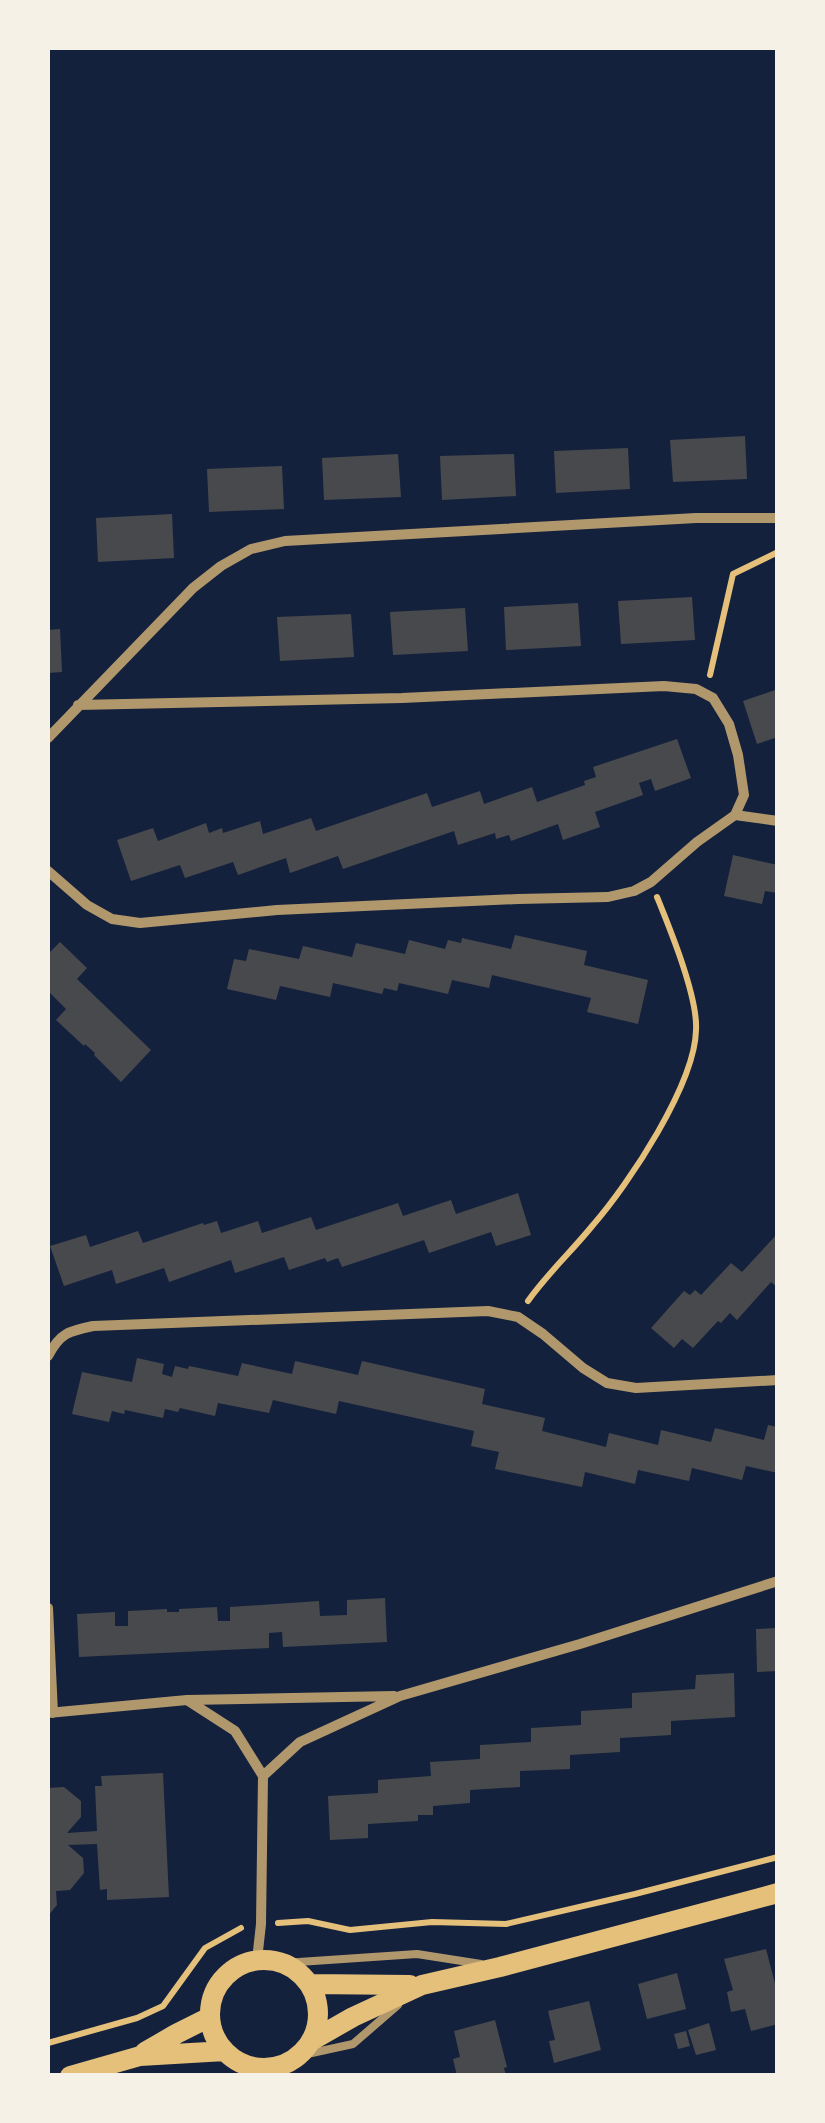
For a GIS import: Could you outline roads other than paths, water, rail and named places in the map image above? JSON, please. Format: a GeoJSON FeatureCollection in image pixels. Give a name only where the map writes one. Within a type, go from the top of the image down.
{"type":"FeatureCollection","features":[{"type":"Feature","properties":{"kind":"main road"},"geometry":{"type":"LineString","coordinates":[[305,2048],[318,2022],[317,2002],[310,1984],[284,1963],[257,1960],[237,1966],[222,1980],[212,1997],[210,2017],[215,2035],[225,2051],[254,2071],[284,2064],[352,2017],[422,1985],[778,1893]]}},
{"type":"Feature","properties":{"kind":"main road"},"geometry":{"type":"LineString","coordinates":[[310,1984],[422,1985]]}},
{"type":"Feature","properties":{"kind":"main road"},"geometry":{"type":"LineString","coordinates":[[140,2056],[210,2017]]}},
{"type":"Feature","properties":{"kind":"main road"},"geometry":{"type":"LineString","coordinates":[[70,2076],[140,2056],[225,2051]]}},
{"type":"Feature","properties":{"kind":"street"},"geometry":{"type":"LineString","coordinates":[[48,738],[192,588],[220,566],[252,549],[286,541],[696,518],[778,518]]}},
{"type":"Feature","properties":{"kind":"street"},"geometry":{"type":"LineString","coordinates":[[48,872],[86,905],[112,920],[140,923],[277,910],[518,898],[608,898],[652,882],[735,815],[744,795],[729,724],[713,698],[696,688],[78,705]]}},
{"type":"Feature","properties":{"kind":"street"},"geometry":{"type":"LineString","coordinates":[[735,815],[778,821]]}},
{"type":"Feature","properties":{"kind":"street"},"geometry":{"type":"LineString","coordinates":[[48,1356],[55,1342],[67,1332],[93,1326],[488,1311],[518,1316],[606,1382],[636,1388],[778,1380]]}},
{"type":"Feature","properties":{"kind":"street"},"geometry":{"type":"LineString","coordinates":[[263,1776],[300,1742],[400,1696],[778,1581]]}},
{"type":"Feature","properties":{"kind":"street"},"geometry":{"type":"LineString","coordinates":[[48,1608],[50,1713],[186,1700],[400,1696]]}},
{"type":"Feature","properties":{"kind":"street"},"geometry":{"type":"LineString","coordinates":[[186,1700],[235,1731],[263,1776],[257,1960]]}},
{"type":"Feature","properties":{"kind":"lane"},"geometry":{"type":"LineString","coordinates":[[284,1963],[418,1954],[500,1967]]}}]}
